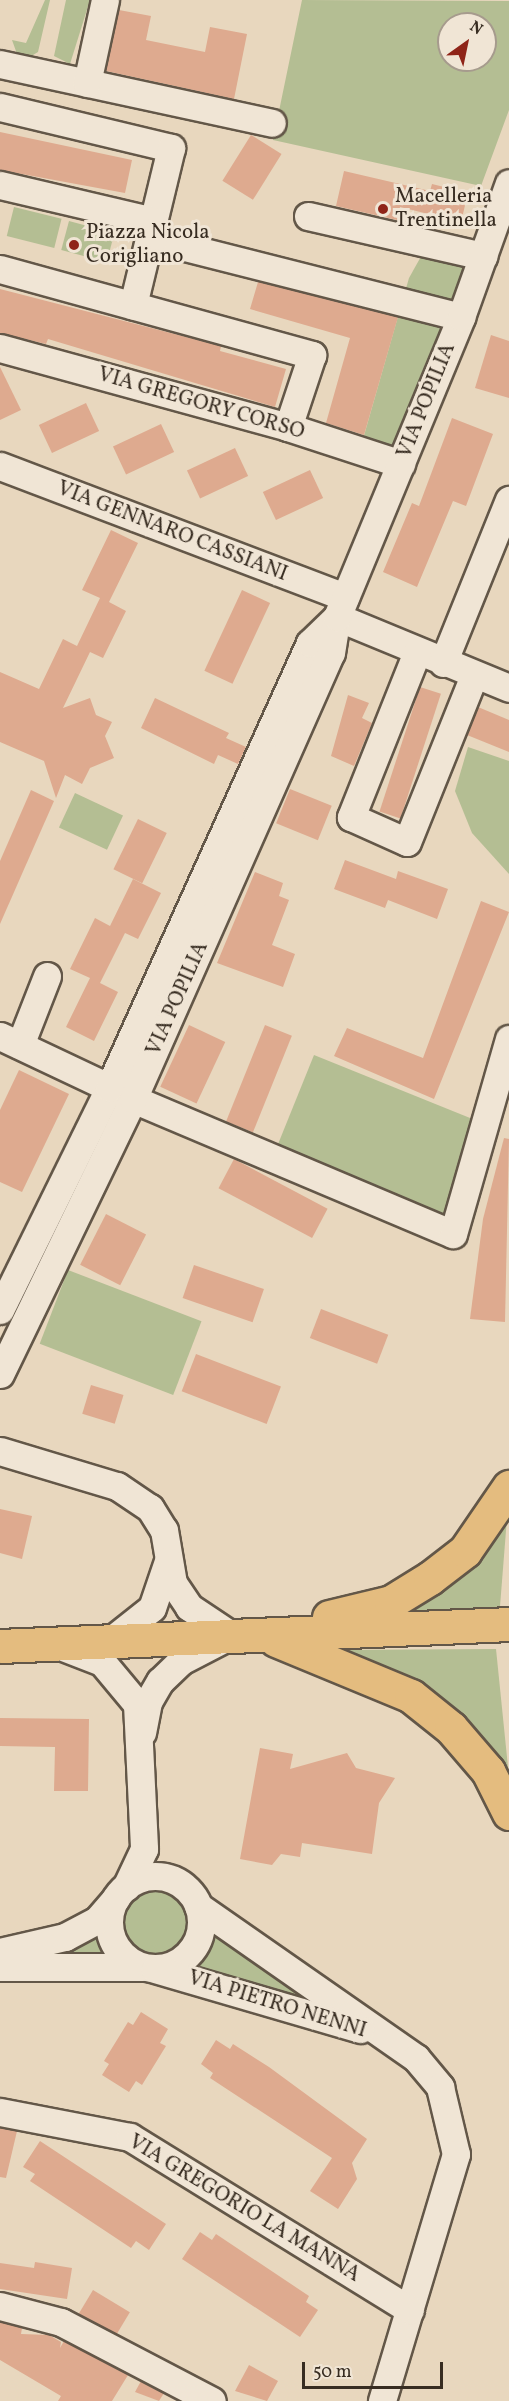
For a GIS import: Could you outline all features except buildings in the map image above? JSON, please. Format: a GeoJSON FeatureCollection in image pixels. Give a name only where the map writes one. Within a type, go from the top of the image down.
{"type":"FeatureCollection","features":[{"type":"Feature","properties":{"kind":"main road"},"geometry":{"type":"LineString","coordinates":[[246,1635],[391,1602],[465,1551],[509,1487]]}},
{"type":"Feature","properties":{"kind":"main road"},"geometry":{"type":"LineString","coordinates":[[0,1646],[509,1624]]}},
{"type":"Feature","properties":{"kind":"main road"},"geometry":{"type":"LineString","coordinates":[[246,1635],[352,1667],[411,1696],[451,1728],[488,1771],[509,1813]]}},
{"type":"Feature","properties":{"kind":"street"},"geometry":{"type":"LineString","coordinates":[[87,83],[105,0]]}},
{"type":"Feature","properties":{"kind":"street"},"geometry":{"type":"LineString","coordinates":[[0,64],[272,123]]}},
{"type":"Feature","properties":{"kind":"street"},"geometry":{"type":"LineString","coordinates":[[0,107],[171,147],[133,306]]}},
{"type":"Feature","properties":{"kind":"street","name":"VIA POPILIA"},"geometry":{"type":"LineString","coordinates":[[0,1374],[133,1099],[331,653],[341,607],[461,317],[509,183]]}},
{"type":"Feature","properties":{"kind":"street"},"geometry":{"type":"LineString","coordinates":[[0,185],[461,317]]}},
{"type":"Feature","properties":{"kind":"street"},"geometry":{"type":"LineString","coordinates":[[308,216],[483,256]]}},
{"type":"Feature","properties":{"kind":"street"},"geometry":{"type":"LineString","coordinates":[[0,270],[312,355],[288,427]]}},
{"type":"Feature","properties":{"kind":"street","name":"VIA GREGORY CORSO"},"geometry":{"type":"LineString","coordinates":[[0,348],[288,427],[401,464]]}},
{"type":"Feature","properties":{"kind":"street","name":"VIA GENNARO CASSIANI"},"geometry":{"type":"LineString","coordinates":[[0,466],[341,607],[417,652],[509,688]]}},
{"type":"Feature","properties":{"kind":"street"},"geometry":{"type":"LineString","coordinates":[[443,663],[509,500]]}},
{"type":"Feature","properties":{"kind":"street","name":"VIA POPILIA"},"geometry":{"type":"LineString","coordinates":[[0,1311],[7,1278],[109,1088],[310,643],[341,607]]}},
{"type":"Feature","properties":{"kind":"street"},"geometry":{"type":"LineString","coordinates":[[417,652],[351,818],[407,842],[474,675]]}},
{"type":"Feature","properties":{"kind":"street"},"geometry":{"type":"LineString","coordinates":[[47,976],[10,1040],[133,1099],[453,1234],[509,1039]]}},
{"type":"Feature","properties":{"kind":"street"},"geometry":{"type":"LineString","coordinates":[[7,1278],[39,1294]]}},
{"type":"Feature","properties":{"kind":"street"},"geometry":{"type":"LineString","coordinates":[[0,1451],[117,1486],[150,1508],[164,1530],[173,1583],[189,1607],[246,1635]]}},
{"type":"Feature","properties":{"kind":"street"},"geometry":{"type":"LineString","coordinates":[[110,1641],[152,1608],[164,1586],[169,1554]]}},
{"type":"Feature","properties":{"kind":"street"},"geometry":{"type":"LineString","coordinates":[[142,1732],[148,1702],[160,1681],[181,1661],[246,1635]]}},
{"type":"Feature","properties":{"kind":"street"},"geometry":{"type":"LineString","coordinates":[[54,1643],[102,1662],[120,1679],[137,1704],[142,1732],[144,1849],[121,1892],[110,1928],[114,1942],[149,1968]]}},
{"type":"Feature","properties":{"kind":"street"},"geometry":{"type":"LineString","coordinates":[[0,1967],[149,1968],[192,1951],[199,1937],[198,1906],[184,1887],[162,1877],[144,1849]]}},
{"type":"Feature","properties":{"kind":"street"},"geometry":{"type":"LineString","coordinates":[[0,1952],[65,1936],[97,1920],[121,1892],[162,1877]]}},
{"type":"Feature","properties":{"kind":"street","name":"VIA PIETRO NENNI"},"geometry":{"type":"LineString","coordinates":[[198,1906],[397,2044],[440,2087],[456,2154],[382,2401]]}},
{"type":"Feature","properties":{"kind":"street","name":"VIA PIETRO NENNI"},"geometry":{"type":"LineString","coordinates":[[149,1968],[331,2017],[397,2044]]}},
{"type":"Feature","properties":{"kind":"street","name":"VIA GREGORIO LA MANNA"},"geometry":{"type":"LineString","coordinates":[[0,2112],[130,2137],[410,2310]]}},
{"type":"Feature","properties":{"kind":"street"},"geometry":{"type":"LineString","coordinates":[[0,2306],[60,2322],[212,2401]]}},
{"type":"Feature","properties":{"kind":"green space"},"geometry":{"type":"Polygon","coordinates":[[[45,0],[50,0],[38,52],[28,58],[17,54],[12,40],[26,43],[45,0]]]}},
{"type":"Feature","properties":{"kind":"green space"},"geometry":{"type":"Polygon","coordinates":[[[66,0],[90,0],[70,64],[54,56],[66,0]]]}},
{"type":"Feature","properties":{"kind":"green space"},"geometry":{"type":"Polygon","coordinates":[[[302,0],[509,1],[509,110],[481,186],[273,140],[302,0]]]}},
{"type":"Feature","properties":{"kind":"green space"},"geometry":{"type":"Polygon","coordinates":[[[14,207],[62,219],[54,248],[7,236],[14,207]]]}},
{"type":"Feature","properties":{"kind":"green space"},"geometry":{"type":"Polygon","coordinates":[[[69,221],[114,233],[107,262],[61,250],[69,221]]]}},
{"type":"Feature","properties":{"kind":"green space"},"geometry":{"type":"Polygon","coordinates":[[[428,244],[483,256],[401,464],[363,439],[409,278],[428,244]]]}},
{"type":"Feature","properties":{"kind":"green space"},"geometry":{"type":"Polygon","coordinates":[[[468,747],[509,761],[509,874],[472,833],[455,791],[468,747]]]}},
{"type":"Feature","properties":{"kind":"green space"},"geometry":{"type":"Polygon","coordinates":[[[75,793],[123,815],[107,850],[59,827],[75,793]]]}},
{"type":"Feature","properties":{"kind":"green space"},"geometry":{"type":"Polygon","coordinates":[[[314,1055],[484,1124],[442,1226],[272,1158],[314,1055]]]}},
{"type":"Feature","properties":{"kind":"green space"},"geometry":{"type":"Polygon","coordinates":[[[68,1270],[202,1321],[173,1395],[40,1344],[68,1270]]]}},
{"type":"Feature","properties":{"kind":"green space"},"geometry":{"type":"Polygon","coordinates":[[[507,1518],[499,1619],[362,1622],[507,1518]]]}},
{"type":"Feature","properties":{"kind":"green space"},"geometry":{"type":"Polygon","coordinates":[[[496,1649],[509,1777],[331,1650],[496,1649]]]}},
{"type":"Feature","properties":{"kind":"green space"},"geometry":{"type":"Polygon","coordinates":[[[156,1885],[170,1888],[182,1896],[190,1908],[193,1922],[190,1936],[182,1948],[170,1956],[156,1959],[142,1956],[130,1948],[122,1936],[119,1922],[122,1908],[130,1896],[142,1888],[156,1885]]]}},
{"type":"Feature","properties":{"kind":"green space"},"geometry":{"type":"Polygon","coordinates":[[[210,1925],[335,2006],[187,1970],[201,1955],[210,1925]]]}},
{"type":"Feature","properties":{"kind":"green space"},"geometry":{"type":"Polygon","coordinates":[[[102,1926],[116,1958],[12,1957],[102,1926]]]}},
{"type":"Feature","properties":{"kind":"place","name":"Macelleria Trentinella"},"geometry":{"type":"Point","coordinates":[383,209]}},
{"type":"Feature","properties":{"kind":"place","name":"Piazza Nicola Corigliano"},"geometry":{"type":"Point","coordinates":[74,245]}}]}
